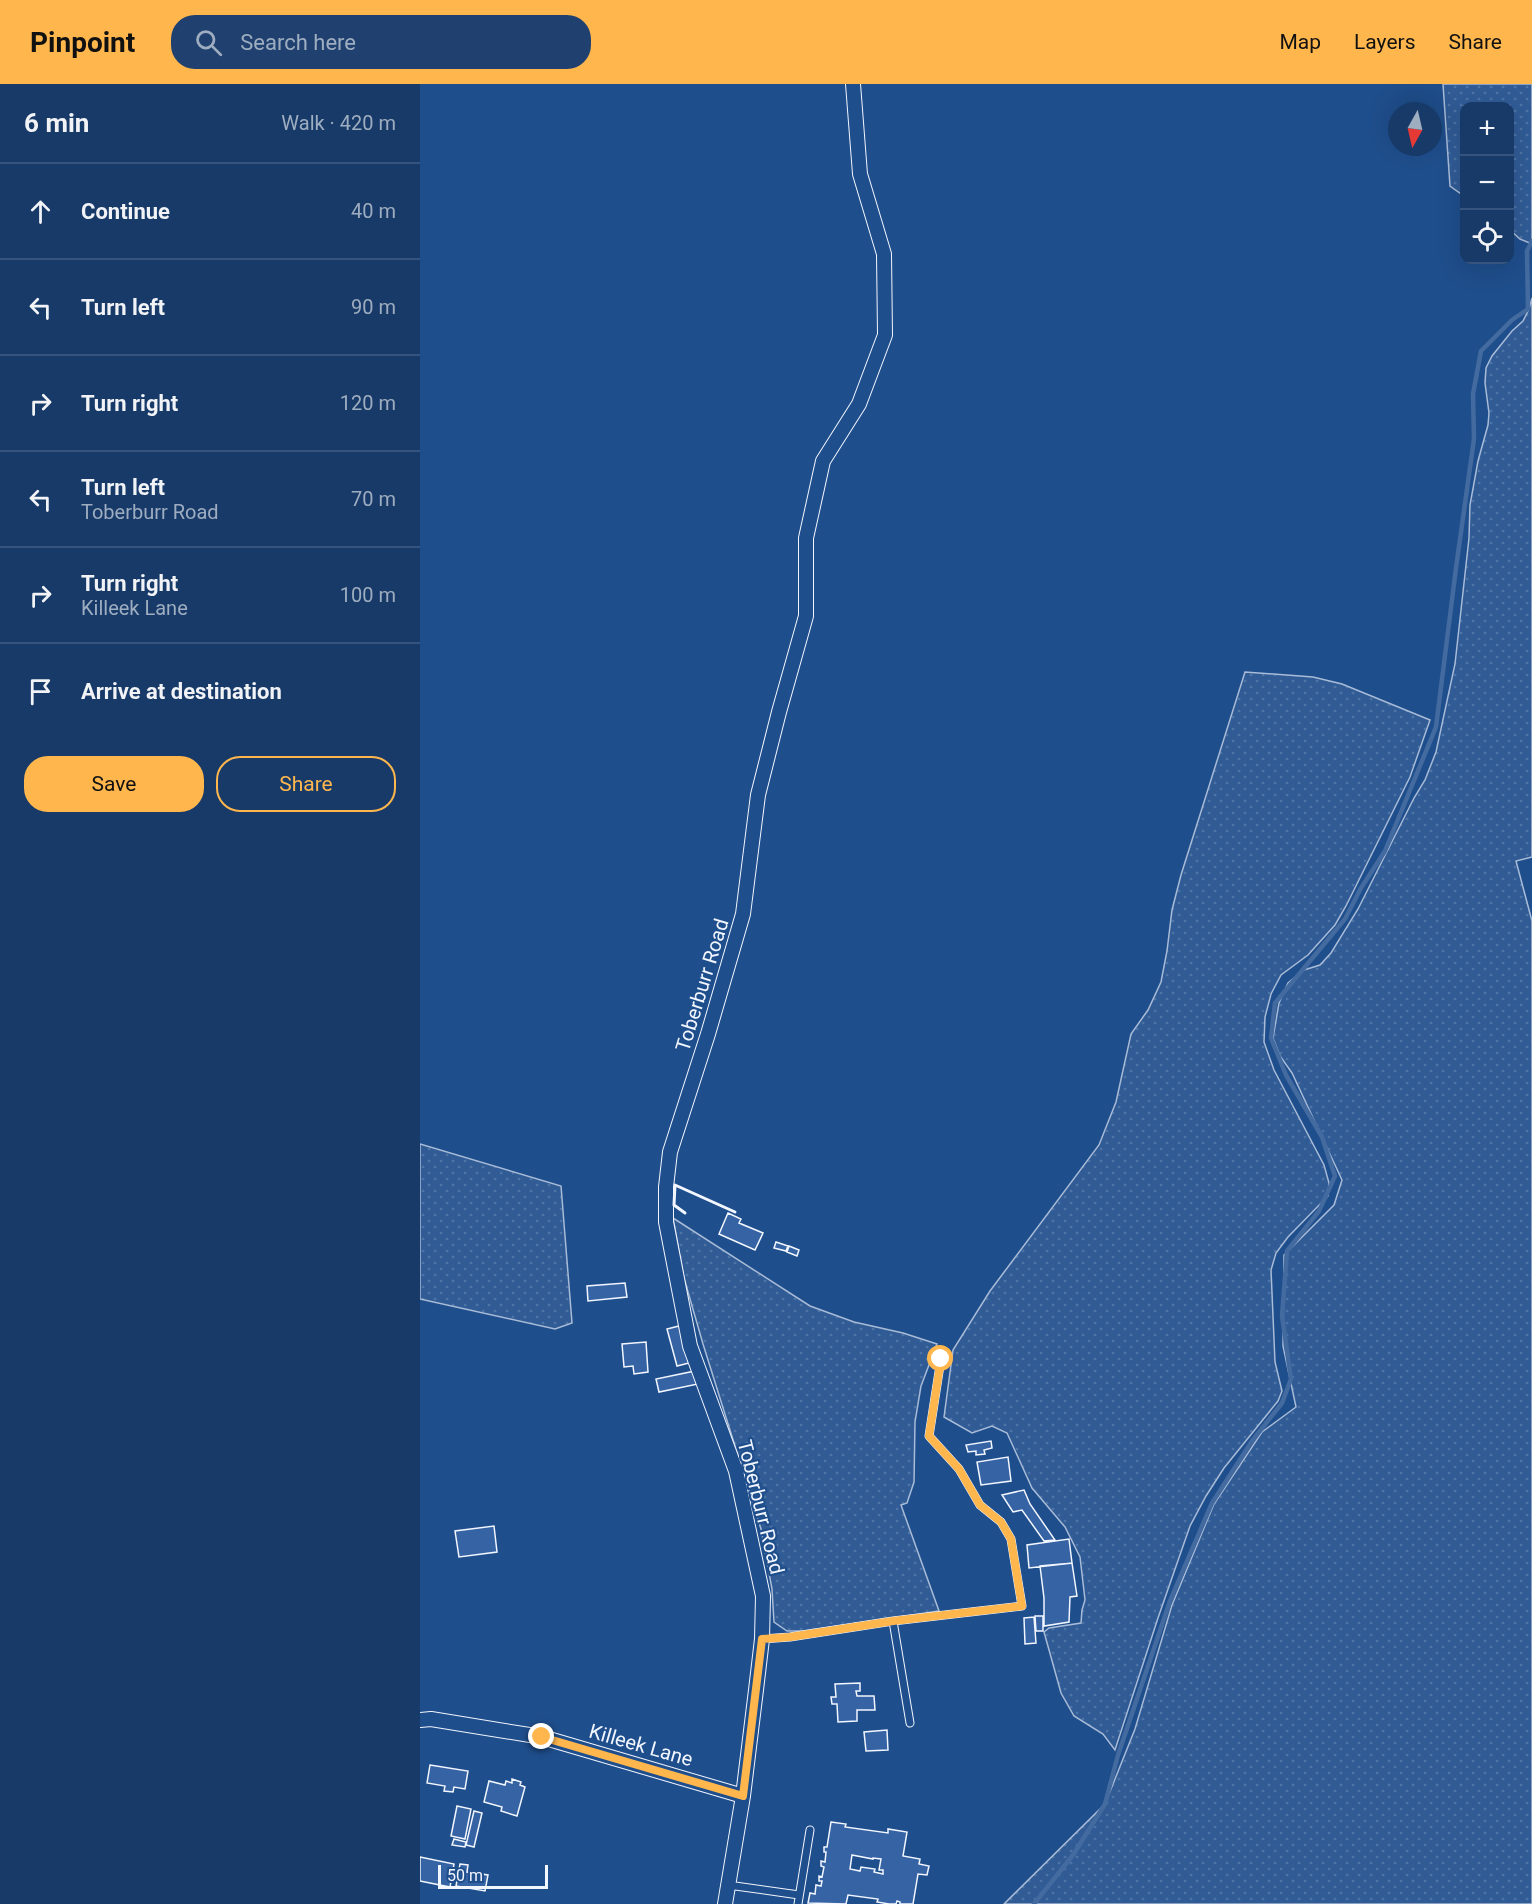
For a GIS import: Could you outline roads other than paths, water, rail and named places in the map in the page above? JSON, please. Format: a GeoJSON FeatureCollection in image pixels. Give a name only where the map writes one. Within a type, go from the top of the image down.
{"type":"FeatureCollection","features":[{"type":"Feature","properties":{"kind":"street","name":"Toberburr Road"},"geometry":{"type":"LineString","coordinates":[[725,1904],[743,1796],[762,1639],[763,1596],[736,1471],[690,1346],[666,1222],[666,1187],[670,1152],[743,914],[758,795],[806,616],[806,538],[823,461],[859,404],[885,335],[884,254],[861,174],[853,84]]}},
{"type":"Feature","properties":{"kind":"street","name":"Killeek Lane"},"geometry":{"type":"LineString","coordinates":[[420,1720],[431,1719],[542,1737],[743,1796]]}},
{"type":"Feature","properties":{"kind":"lane"},"geometry":{"type":"LineString","coordinates":[[762,1639],[1022,1606],[1011,1539],[1001,1522],[980,1505],[959,1469],[929,1436],[941,1359]]}},
{"type":"Feature","properties":{"kind":"lane"},"geometry":{"type":"LineString","coordinates":[[893,1621],[910,1723]]}},
{"type":"Feature","properties":{"kind":"lane"},"geometry":{"type":"LineString","coordinates":[[798,1904],[810,1830]]}},
{"type":"Feature","properties":{"kind":"lane"},"geometry":{"type":"LineString","coordinates":[[728,1885],[799,1895]]}},
{"type":"Feature","properties":{"kind":"waterway"},"geometry":{"type":"LineString","coordinates":[[1034,1904],[1073,1855],[1105,1804],[1118,1755],[1170,1601],[1212,1503],[1252,1441],[1282,1403],[1291,1379],[1282,1316],[1287,1251],[1319,1211],[1335,1176],[1322,1137],[1286,1075],[1271,1038],[1275,1003],[1345,919],[1361,888],[1385,851],[1436,727],[1474,439],[1473,394],[1481,351],[1512,320],[1528,309],[1527,251],[1532,241]]}}]}
